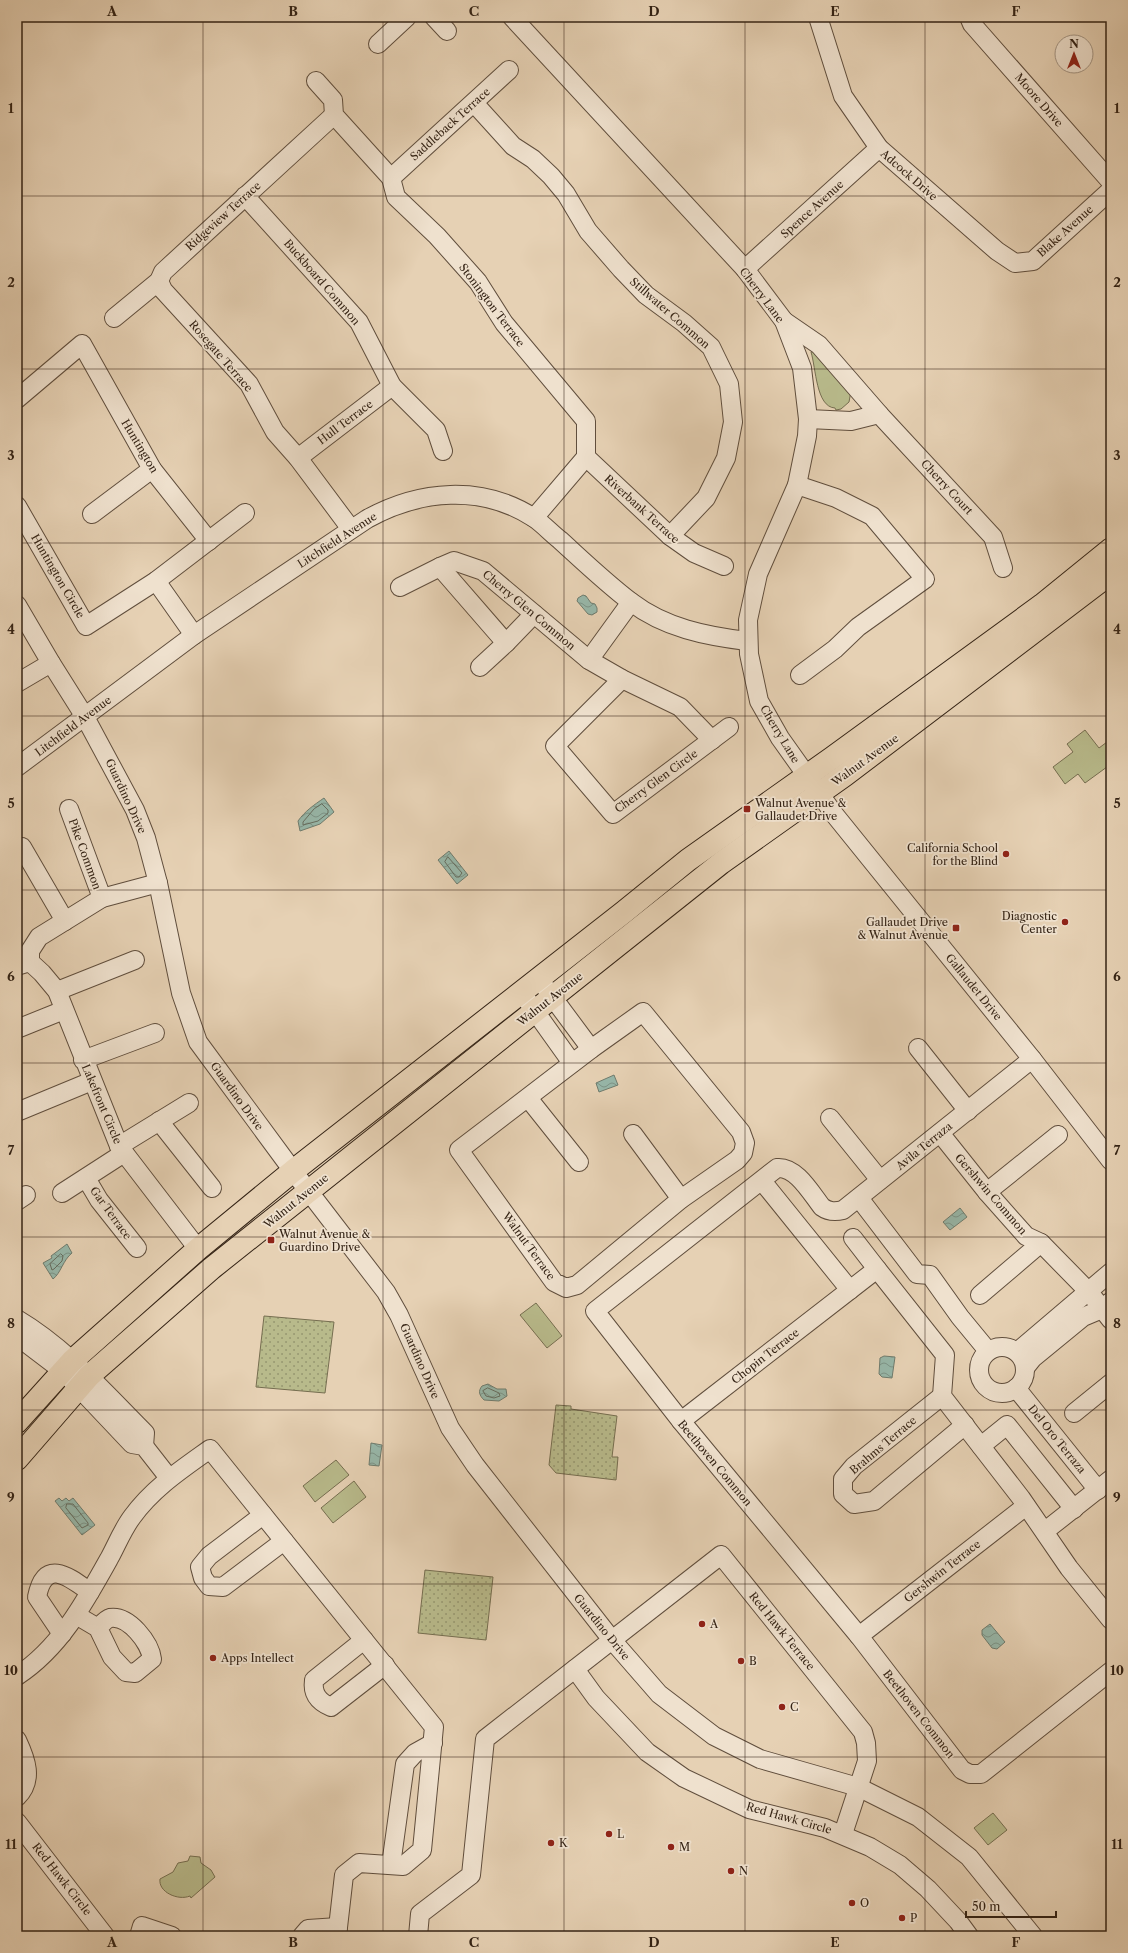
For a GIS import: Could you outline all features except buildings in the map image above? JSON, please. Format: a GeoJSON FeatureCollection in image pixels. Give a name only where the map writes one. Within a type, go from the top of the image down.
{"type":"FeatureCollection","features":[{"type":"Feature","properties":{"kind":"main road","name":"Walnut Avenue"},"geometry":{"type":"LineString","coordinates":[[17,1459],[84,1382],[212,1268],[721,863],[812,785],[1042,605],[1111,549]]}},
{"type":"Feature","properties":{"kind":"main road","name":"Walnut Avenue"},"geometry":{"type":"LineString","coordinates":[[17,1422],[67,1366],[198,1249],[293,1171],[539,980],[688,860],[812,785],[858,766],[1111,573]]}},
{"type":"Feature","properties":{"kind":"street"},"geometry":{"type":"LineString","coordinates":[[378,44],[407,17]]}},
{"type":"Feature","properties":{"kind":"street"},"geometry":{"type":"LineString","coordinates":[[434,17],[447,31]]}},
{"type":"Feature","properties":{"kind":"street","name":"Cherry Lane"},"geometry":{"type":"LineString","coordinates":[[512,17],[745,270],[784,321],[802,368],[808,419],[805,453],[797,485],[758,574],[748,620],[748,641],[754,685],[760,701],[780,738],[812,785]]}},
{"type":"Feature","properties":{"kind":"street","name":"Adcock Drive"},"geometry":{"type":"LineString","coordinates":[[818,17],[843,96],[878,148],[998,251],[1016,263]]}},
{"type":"Feature","properties":{"kind":"street","name":"Moore Drive"},"geometry":{"type":"LineString","coordinates":[[969,17],[972,24],[1111,182]]}},
{"type":"Feature","properties":{"kind":"street","name":"Saddleback Terrace"},"geometry":{"type":"LineString","coordinates":[[391,178],[508,70]]}},
{"type":"Feature","properties":{"kind":"street","name":"Stonington Terrace"},"geometry":{"type":"LineString","coordinates":[[316,81],[333,100],[334,115],[391,178],[396,197],[437,236],[478,282],[504,323],[586,421],[586,457]]}},
{"type":"Feature","properties":{"kind":"street","name":"Stillwater Common"},"geometry":{"type":"LineString","coordinates":[[474,103],[512,146],[533,159],[551,176],[574,206],[588,231],[621,269],[646,294],[684,323],[711,347],[729,384],[733,422],[726,458],[706,498],[670,536]]}},
{"type":"Feature","properties":{"kind":"street","name":"Ridgeview Terrace"},"geometry":{"type":"LineString","coordinates":[[114,318],[159,281],[163,272],[334,115]]}},
{"type":"Feature","properties":{"kind":"street","name":"Spence Avenue"},"geometry":{"type":"LineString","coordinates":[[745,270],[878,148]]}},
{"type":"Feature","properties":{"kind":"street","name":"Blake Avenue"},"geometry":{"type":"LineString","coordinates":[[1016,263],[1033,261],[1111,190]]}},
{"type":"Feature","properties":{"kind":"street","name":"Buckboard Common"},"geometry":{"type":"LineString","coordinates":[[245,196],[359,322],[392,386],[436,430],[443,452]]}},
{"type":"Feature","properties":{"kind":"street","name":"Rosegate Terrace"},"geometry":{"type":"LineString","coordinates":[[159,281],[163,290],[249,384],[275,432],[298,458],[351,529]]}},
{"type":"Feature","properties":{"kind":"street","name":"Cherry Court"},"geometry":{"type":"LineString","coordinates":[[784,321],[819,345],[992,537],[1003,568]]}},
{"type":"Feature","properties":{"kind":"street","name":"Huntington"},"geometry":{"type":"LineString","coordinates":[[17,399],[82,344],[152,469],[209,541]]}},
{"type":"Feature","properties":{"kind":"street","name":"Hull Terrace"},"geometry":{"type":"LineString","coordinates":[[298,458],[392,386]]}},
{"type":"Feature","properties":{"kind":"street"},"geometry":{"type":"LineString","coordinates":[[808,419],[850,421],[880,414]]}},
{"type":"Feature","properties":{"kind":"street"},"geometry":{"type":"LineString","coordinates":[[534,518],[586,457]]}},
{"type":"Feature","properties":{"kind":"street","name":"Riverbank Terrace"},"geometry":{"type":"LineString","coordinates":[[586,457],[670,536],[694,553],[724,566]]}},
{"type":"Feature","properties":{"kind":"street"},"geometry":{"type":"LineString","coordinates":[[92,514],[152,469]]}},
{"type":"Feature","properties":{"kind":"street"},"geometry":{"type":"LineString","coordinates":[[797,485],[836,498],[872,516],[925,579],[853,621],[835,649],[800,675]]}},
{"type":"Feature","properties":{"kind":"street","name":"Litchfield Avenue"},"geometry":{"type":"LineString","coordinates":[[17,767],[194,635],[351,529],[381,511],[415,499],[447,494],[479,497],[507,505],[534,518],[631,602],[669,624],[696,633],[748,641]]}},
{"type":"Feature","properties":{"kind":"street","name":"Huntington Circle"},"geometry":{"type":"LineString","coordinates":[[17,506],[86,626],[156,580]]}},
{"type":"Feature","properties":{"kind":"street"},"geometry":{"type":"LineString","coordinates":[[194,635],[156,580],[245,513]]}},
{"type":"Feature","properties":{"kind":"street","name":"Cherry Glen Common"},"geometry":{"type":"LineString","coordinates":[[400,587],[454,561],[483,571],[589,660],[622,679],[680,707],[712,740]]}},
{"type":"Feature","properties":{"kind":"street"},"geometry":{"type":"LineString","coordinates":[[440,567],[506,643]]}},
{"type":"Feature","properties":{"kind":"street"},"geometry":{"type":"LineString","coordinates":[[589,660],[631,602]]}},
{"type":"Feature","properties":{"kind":"street","name":"Guardino Drive"},"geometry":{"type":"LineString","coordinates":[[17,605],[50,663],[85,717],[135,810],[146,838],[158,883],[180,986],[198,1042],[308,1191],[386,1292],[399,1315],[450,1428],[474,1465],[612,1640],[659,1694],[714,1736],[760,1759],[858,1787],[918,1817],[969,1857],[1033,1936]]}},
{"type":"Feature","properties":{"kind":"street"},"geometry":{"type":"LineString","coordinates":[[480,667],[534,614]]}},
{"type":"Feature","properties":{"kind":"street"},"geometry":{"type":"LineString","coordinates":[[17,683],[50,663]]}},
{"type":"Feature","properties":{"kind":"street","name":"Cherry Glen Circle"},"geometry":{"type":"LineString","coordinates":[[622,679],[555,746],[613,814],[729,727]]}},
{"type":"Feature","properties":{"kind":"street","name":"Gallaudet Drive"},"geometry":{"type":"LineString","coordinates":[[812,785],[1032,1059],[1111,1161]]}},
{"type":"Feature","properties":{"kind":"street","name":"Pike Common"},"geometry":{"type":"LineString","coordinates":[[69,809],[102,898]]}},
{"type":"Feature","properties":{"kind":"street"},"geometry":{"type":"LineString","coordinates":[[22,847],[65,921]]}},
{"type":"Feature","properties":{"kind":"street"},"geometry":{"type":"LineString","coordinates":[[23,964],[39,937],[102,898],[158,883]]}},
{"type":"Feature","properties":{"kind":"street"},"geometry":{"type":"LineString","coordinates":[[57,991],[135,960]]}},
{"type":"Feature","properties":{"kind":"street","name":"Lakefront Circle"},"geometry":{"type":"LineString","coordinates":[[23,964],[42,972],[57,991],[92,1081],[121,1149],[198,1249]]}},
{"type":"Feature","properties":{"kind":"street"},"geometry":{"type":"LineString","coordinates":[[539,980],[591,1048]]}},
{"type":"Feature","properties":{"kind":"street"},"geometry":{"type":"LineString","coordinates":[[522,993],[572,1063]]}},
{"type":"Feature","properties":{"kind":"street"},"geometry":{"type":"LineString","coordinates":[[17,1029],[64,1010]]}},
{"type":"Feature","properties":{"kind":"street","name":"Walnut Terrace"},"geometry":{"type":"LineString","coordinates":[[643,1012],[741,1132],[745,1143],[743,1153],[736,1160],[681,1199],[577,1285],[566,1288],[554,1282],[460,1150],[591,1048],[643,1012]]}},
{"type":"Feature","properties":{"kind":"street"},"geometry":{"type":"LineString","coordinates":[[84,1060],[155,1033]]}},
{"type":"Feature","properties":{"kind":"street"},"geometry":{"type":"LineString","coordinates":[[918,1048],[968,1111]]}},
{"type":"Feature","properties":{"kind":"street","name":"Avila Terraza"},"geometry":{"type":"LineString","coordinates":[[762,1181],[777,1168],[784,1167],[792,1171],[822,1207],[828,1211],[837,1212],[843,1210],[1032,1059]]}},
{"type":"Feature","properties":{"kind":"street"},"geometry":{"type":"LineString","coordinates":[[17,1112],[92,1081]]}},
{"type":"Feature","properties":{"kind":"street"},"geometry":{"type":"LineString","coordinates":[[528,1098],[579,1162]]}},
{"type":"Feature","properties":{"kind":"street","name":"Gar Terrace"},"geometry":{"type":"LineString","coordinates":[[62,1193],[86,1178],[121,1149],[159,1121],[189,1103]]}},
{"type":"Feature","properties":{"kind":"street"},"geometry":{"type":"LineString","coordinates":[[830,1118],[880,1180]]}},
{"type":"Feature","properties":{"kind":"street"},"geometry":{"type":"LineString","coordinates":[[159,1121],[212,1188]]}},
{"type":"Feature","properties":{"kind":"street","name":"Gershwin Common"},"geometry":{"type":"LineString","coordinates":[[940,1133],[986,1192],[1026,1236],[1041,1243],[1108,1310]]}},
{"type":"Feature","properties":{"kind":"street"},"geometry":{"type":"LineString","coordinates":[[633,1134],[681,1199]]}},
{"type":"Feature","properties":{"kind":"street"},"geometry":{"type":"LineString","coordinates":[[986,1192],[1058,1135]]}},
{"type":"Feature","properties":{"kind":"street","name":"Gar Terrace"},"geometry":{"type":"LineString","coordinates":[[86,1178],[99,1200],[137,1248]]}},
{"type":"Feature","properties":{"kind":"street"},"geometry":{"type":"LineString","coordinates":[[762,1181],[850,1290],[877,1269]]}},
{"type":"Feature","properties":{"kind":"street","name":"Beethoven Common"},"geometry":{"type":"LineString","coordinates":[[762,1181],[596,1311],[681,1421],[859,1636],[962,1770],[970,1774],[981,1774],[1111,1672]]}},
{"type":"Feature","properties":{"kind":"street"},"geometry":{"type":"LineString","coordinates":[[859,1198],[918,1274],[930,1275],[988,1351]]}},
{"type":"Feature","properties":{"kind":"street"},"geometry":{"type":"LineString","coordinates":[[853,1238],[945,1355],[942,1396],[1045,1531],[1069,1568],[1111,1620]]}},
{"type":"Feature","properties":{"kind":"street"},"geometry":{"type":"LineString","coordinates":[[980,1294],[1041,1243]]}},
{"type":"Feature","properties":{"kind":"street"},"geometry":{"type":"LineString","coordinates":[[1017,1352],[1111,1272]]}},
{"type":"Feature","properties":{"kind":"street","name":"Chopin Terrace"},"geometry":{"type":"LineString","coordinates":[[681,1421],[850,1290]]}},
{"type":"Feature","properties":{"kind":"street"},"geometry":{"type":"LineString","coordinates":[[1025,1368],[1033,1358],[1083,1317],[1108,1310]]}},
{"type":"Feature","properties":{"kind":"street"},"geometry":{"type":"LineString","coordinates":[[17,1319],[30,1326],[84,1382],[132,1444],[144,1446],[169,1478]]}},
{"type":"Feature","properties":{"kind":"street"},"geometry":{"type":"LineString","coordinates":[[17,1336],[67,1366]]}},
{"type":"Feature","properties":{"kind":"street"},"geometry":{"type":"LineString","coordinates":[[1003,1347],[1010,1348],[1017,1352],[1024,1362],[1025,1368],[1024,1376],[1016,1388],[1010,1392],[995,1392],[983,1384],[979,1370],[980,1363],[988,1351],[1003,1347]]}},
{"type":"Feature","properties":{"kind":"street"},"geometry":{"type":"LineString","coordinates":[[1074,1413],[1111,1383]]}},
{"type":"Feature","properties":{"kind":"street","name":"Del Oro Terraza"},"geometry":{"type":"LineString","coordinates":[[1016,1388],[1104,1485]]}},
{"type":"Feature","properties":{"kind":"street","name":"Brahms Terrace"},"geometry":{"type":"LineString","coordinates":[[942,1396],[854,1466],[843,1479],[843,1494],[854,1504],[874,1501],[965,1425]]}},
{"type":"Feature","properties":{"kind":"street"},"geometry":{"type":"LineString","coordinates":[[981,1446],[1007,1425],[1074,1509]]}},
{"type":"Feature","properties":{"kind":"street"},"geometry":{"type":"LineString","coordinates":[[17,1676],[44,1655],[62,1634],[90,1592],[132,1518],[147,1500],[169,1478],[210,1449],[434,1727],[422,1850],[403,1866],[359,1863],[344,1875],[338,1932],[308,1929],[302,1936]]}},
{"type":"Feature","properties":{"kind":"street"},"geometry":{"type":"LineString","coordinates":[[1045,1531],[1104,1485]]}},
{"type":"Feature","properties":{"kind":"street","name":"Gershwin Terrace"},"geometry":{"type":"LineString","coordinates":[[859,1636],[1026,1506]]}},
{"type":"Feature","properties":{"kind":"street"},"geometry":{"type":"LineString","coordinates":[[263,1515],[208,1556],[200,1567],[204,1578],[210,1586],[223,1587],[284,1541]]}},
{"type":"Feature","properties":{"kind":"street","name":"Red Hawk Terrace"},"geometry":{"type":"LineString","coordinates":[[612,1640],[721,1555],[863,1732],[866,1743],[867,1761],[843,1834]]}},
{"type":"Feature","properties":{"kind":"street"},"geometry":{"type":"LineString","coordinates":[[62,1634],[37,1597],[39,1586],[44,1577],[51,1573],[65,1575],[90,1592]]}},
{"type":"Feature","properties":{"kind":"street"},"geometry":{"type":"LineString","coordinates":[[76,1614],[98,1628]]}},
{"type":"Feature","properties":{"kind":"street"},"geometry":{"type":"LineString","coordinates":[[364,1640],[314,1680],[313,1684],[316,1696],[322,1703],[331,1707],[385,1665]]}},
{"type":"Feature","properties":{"kind":"street"},"geometry":{"type":"LineString","coordinates":[[418,1936],[420,1914],[471,1875],[485,1739],[612,1640]]}},
{"type":"Feature","properties":{"kind":"street","name":"Red Hawk Circle"},"geometry":{"type":"LineString","coordinates":[[575,1669],[596,1698],[647,1752],[684,1778],[749,1809],[808,1822],[843,1834],[870,1847],[900,1865],[928,1889],[958,1921],[969,1936]]}},
{"type":"Feature","properties":{"kind":"street"},"geometry":{"type":"LineString","coordinates":[[17,1740],[25,1757],[28,1777],[22,1792],[17,1797]]}},
{"type":"Feature","properties":{"kind":"street"},"geometry":{"type":"LineString","coordinates":[[391,1865],[404,1764],[415,1753],[433,1743]]}},
{"type":"Feature","properties":{"kind":"street","name":"Red Hawk Circle"},"geometry":{"type":"LineString","coordinates":[[17,1822],[105,1936]]}},
{"type":"Feature","properties":{"kind":"street"},"geometry":{"type":"LineString","coordinates":[[138,1936],[142,1926],[172,1936]]}},
{"type":"Feature","properties":{"kind":"green space"},"geometry":{"type":"Polygon","coordinates":[[[816,351],[851,391],[849,402],[841,409],[836,410],[835,408],[829,406],[820,394],[811,352],[816,351]]]}},
{"type":"Feature","properties":{"kind":"green space"},"geometry":{"type":"Polygon","coordinates":[[[1085,730],[1099,748],[1111,739],[1111,764],[1085,783],[1078,774],[1065,784],[1053,767],[1073,752],[1067,744],[1085,730]]]}},
{"type":"Feature","properties":{"kind":"green space"},"geometry":{"type":"Polygon","coordinates":[[[536,1303],[562,1336],[547,1348],[520,1315],[536,1303]]]}},
{"type":"Feature","properties":{"kind":"green space"},"geometry":{"type":"Polygon","coordinates":[[[264,1316],[334,1322],[325,1393],[256,1387],[264,1316]]]}},
{"type":"Feature","properties":{"kind":"green space"},"geometry":{"type":"Polygon","coordinates":[[[556,1405],[571,1406],[571,1409],[617,1416],[612,1457],[618,1457],[616,1480],[556,1473],[549,1465],[556,1405]]]}},
{"type":"Feature","properties":{"kind":"green space"},"geometry":{"type":"Polygon","coordinates":[[[336,1460],[349,1475],[315,1502],[303,1486],[336,1460]]]}},
{"type":"Feature","properties":{"kind":"green space"},"geometry":{"type":"Polygon","coordinates":[[[354,1481],[366,1497],[333,1523],[321,1508],[354,1481]]]}},
{"type":"Feature","properties":{"kind":"green space"},"geometry":{"type":"Polygon","coordinates":[[[425,1570],[493,1577],[486,1640],[418,1633],[425,1570]]]}},
{"type":"Feature","properties":{"kind":"green space"},"geometry":{"type":"Polygon","coordinates":[[[993,1813],[1007,1830],[988,1845],[974,1828],[993,1813]]]}},
{"type":"Feature","properties":{"kind":"green space"},"geometry":{"type":"Polygon","coordinates":[[[190,1856],[200,1857],[201,1863],[211,1870],[215,1877],[191,1898],[190,1896],[175,1896],[165,1891],[160,1884],[160,1879],[173,1872],[178,1863],[188,1861],[190,1856]]]}},
{"type":"Feature","properties":{"kind":"water"},"geometry":{"type":"Polygon","coordinates":[[[583,595],[586,596],[591,603],[595,604],[597,612],[592,615],[588,614],[577,601],[578,598],[583,595]]]}},
{"type":"Feature","properties":{"kind":"water"},"geometry":{"type":"Polygon","coordinates":[[[324,798],[334,812],[320,824],[300,831],[298,821],[307,811],[324,798]]]}},
{"type":"Feature","properties":{"kind":"water"},"geometry":{"type":"Polygon","coordinates":[[[449,851],[468,875],[457,884],[438,860],[449,851]]]}},
{"type":"Feature","properties":{"kind":"water"},"geometry":{"type":"Polygon","coordinates":[[[614,1075],[618,1085],[599,1092],[596,1083],[614,1075]]]}},
{"type":"Feature","properties":{"kind":"water"},"geometry":{"type":"Polygon","coordinates":[[[960,1208],[967,1217],[950,1230],[943,1222],[960,1208]]]}},
{"type":"Feature","properties":{"kind":"water"},"geometry":{"type":"Polygon","coordinates":[[[67,1244],[72,1253],[66,1259],[53,1279],[43,1263],[52,1258],[51,1256],[67,1244]]]}},
{"type":"Feature","properties":{"kind":"water"},"geometry":{"type":"Polygon","coordinates":[[[884,1356],[895,1357],[892,1378],[882,1377],[879,1374],[880,1358],[884,1356]]]}},
{"type":"Feature","properties":{"kind":"water"},"geometry":{"type":"Polygon","coordinates":[[[488,1384],[497,1389],[506,1389],[507,1396],[499,1401],[484,1400],[480,1395],[480,1390],[482,1386],[488,1384]]]}},
{"type":"Feature","properties":{"kind":"water"},"geometry":{"type":"Polygon","coordinates":[[[371,1443],[382,1445],[379,1466],[369,1465],[371,1443]]]}},
{"type":"Feature","properties":{"kind":"water"},"geometry":{"type":"Polygon","coordinates":[[[59,1498],[62,1501],[66,1498],[69,1501],[73,1498],[95,1525],[82,1535],[55,1501],[59,1498]]]}},
{"type":"Feature","properties":{"kind":"water"},"geometry":{"type":"Polygon","coordinates":[[[990,1624],[1005,1642],[997,1649],[992,1648],[982,1635],[982,1630],[990,1624]]]}},
{"type":"Feature","properties":{"kind":"place","name":"Walnut Avenue & Gallaudet Drive"},"geometry":{"type":"Point","coordinates":[747,809]}},
{"type":"Feature","properties":{"kind":"place","name":"California School for the Blind"},"geometry":{"type":"Point","coordinates":[1006,854]}},
{"type":"Feature","properties":{"kind":"place","name":"Diagnostic Center"},"geometry":{"type":"Point","coordinates":[1065,922]}},
{"type":"Feature","properties":{"kind":"place","name":"Gallaudet Drive & Walnut Avenue"},"geometry":{"type":"Point","coordinates":[956,928]}},
{"type":"Feature","properties":{"kind":"place","name":"Walnut Avenue & Guardino Drive"},"geometry":{"type":"Point","coordinates":[271,1240]}},
{"type":"Feature","properties":{"kind":"place","name":"A"},"geometry":{"type":"Point","coordinates":[702,1624]}},
{"type":"Feature","properties":{"kind":"place","name":"Apps Intellect"},"geometry":{"type":"Point","coordinates":[213,1658]}},
{"type":"Feature","properties":{"kind":"place","name":"B"},"geometry":{"type":"Point","coordinates":[741,1661]}},
{"type":"Feature","properties":{"kind":"place","name":"C"},"geometry":{"type":"Point","coordinates":[782,1707]}},
{"type":"Feature","properties":{"kind":"place","name":"L"},"geometry":{"type":"Point","coordinates":[609,1834]}},
{"type":"Feature","properties":{"kind":"place","name":"K"},"geometry":{"type":"Point","coordinates":[551,1843]}},
{"type":"Feature","properties":{"kind":"place","name":"M"},"geometry":{"type":"Point","coordinates":[671,1847]}},
{"type":"Feature","properties":{"kind":"place","name":"N"},"geometry":{"type":"Point","coordinates":[731,1871]}},
{"type":"Feature","properties":{"kind":"place","name":"O"},"geometry":{"type":"Point","coordinates":[852,1903]}},
{"type":"Feature","properties":{"kind":"place","name":"P"},"geometry":{"type":"Point","coordinates":[902,1918]}}]}
